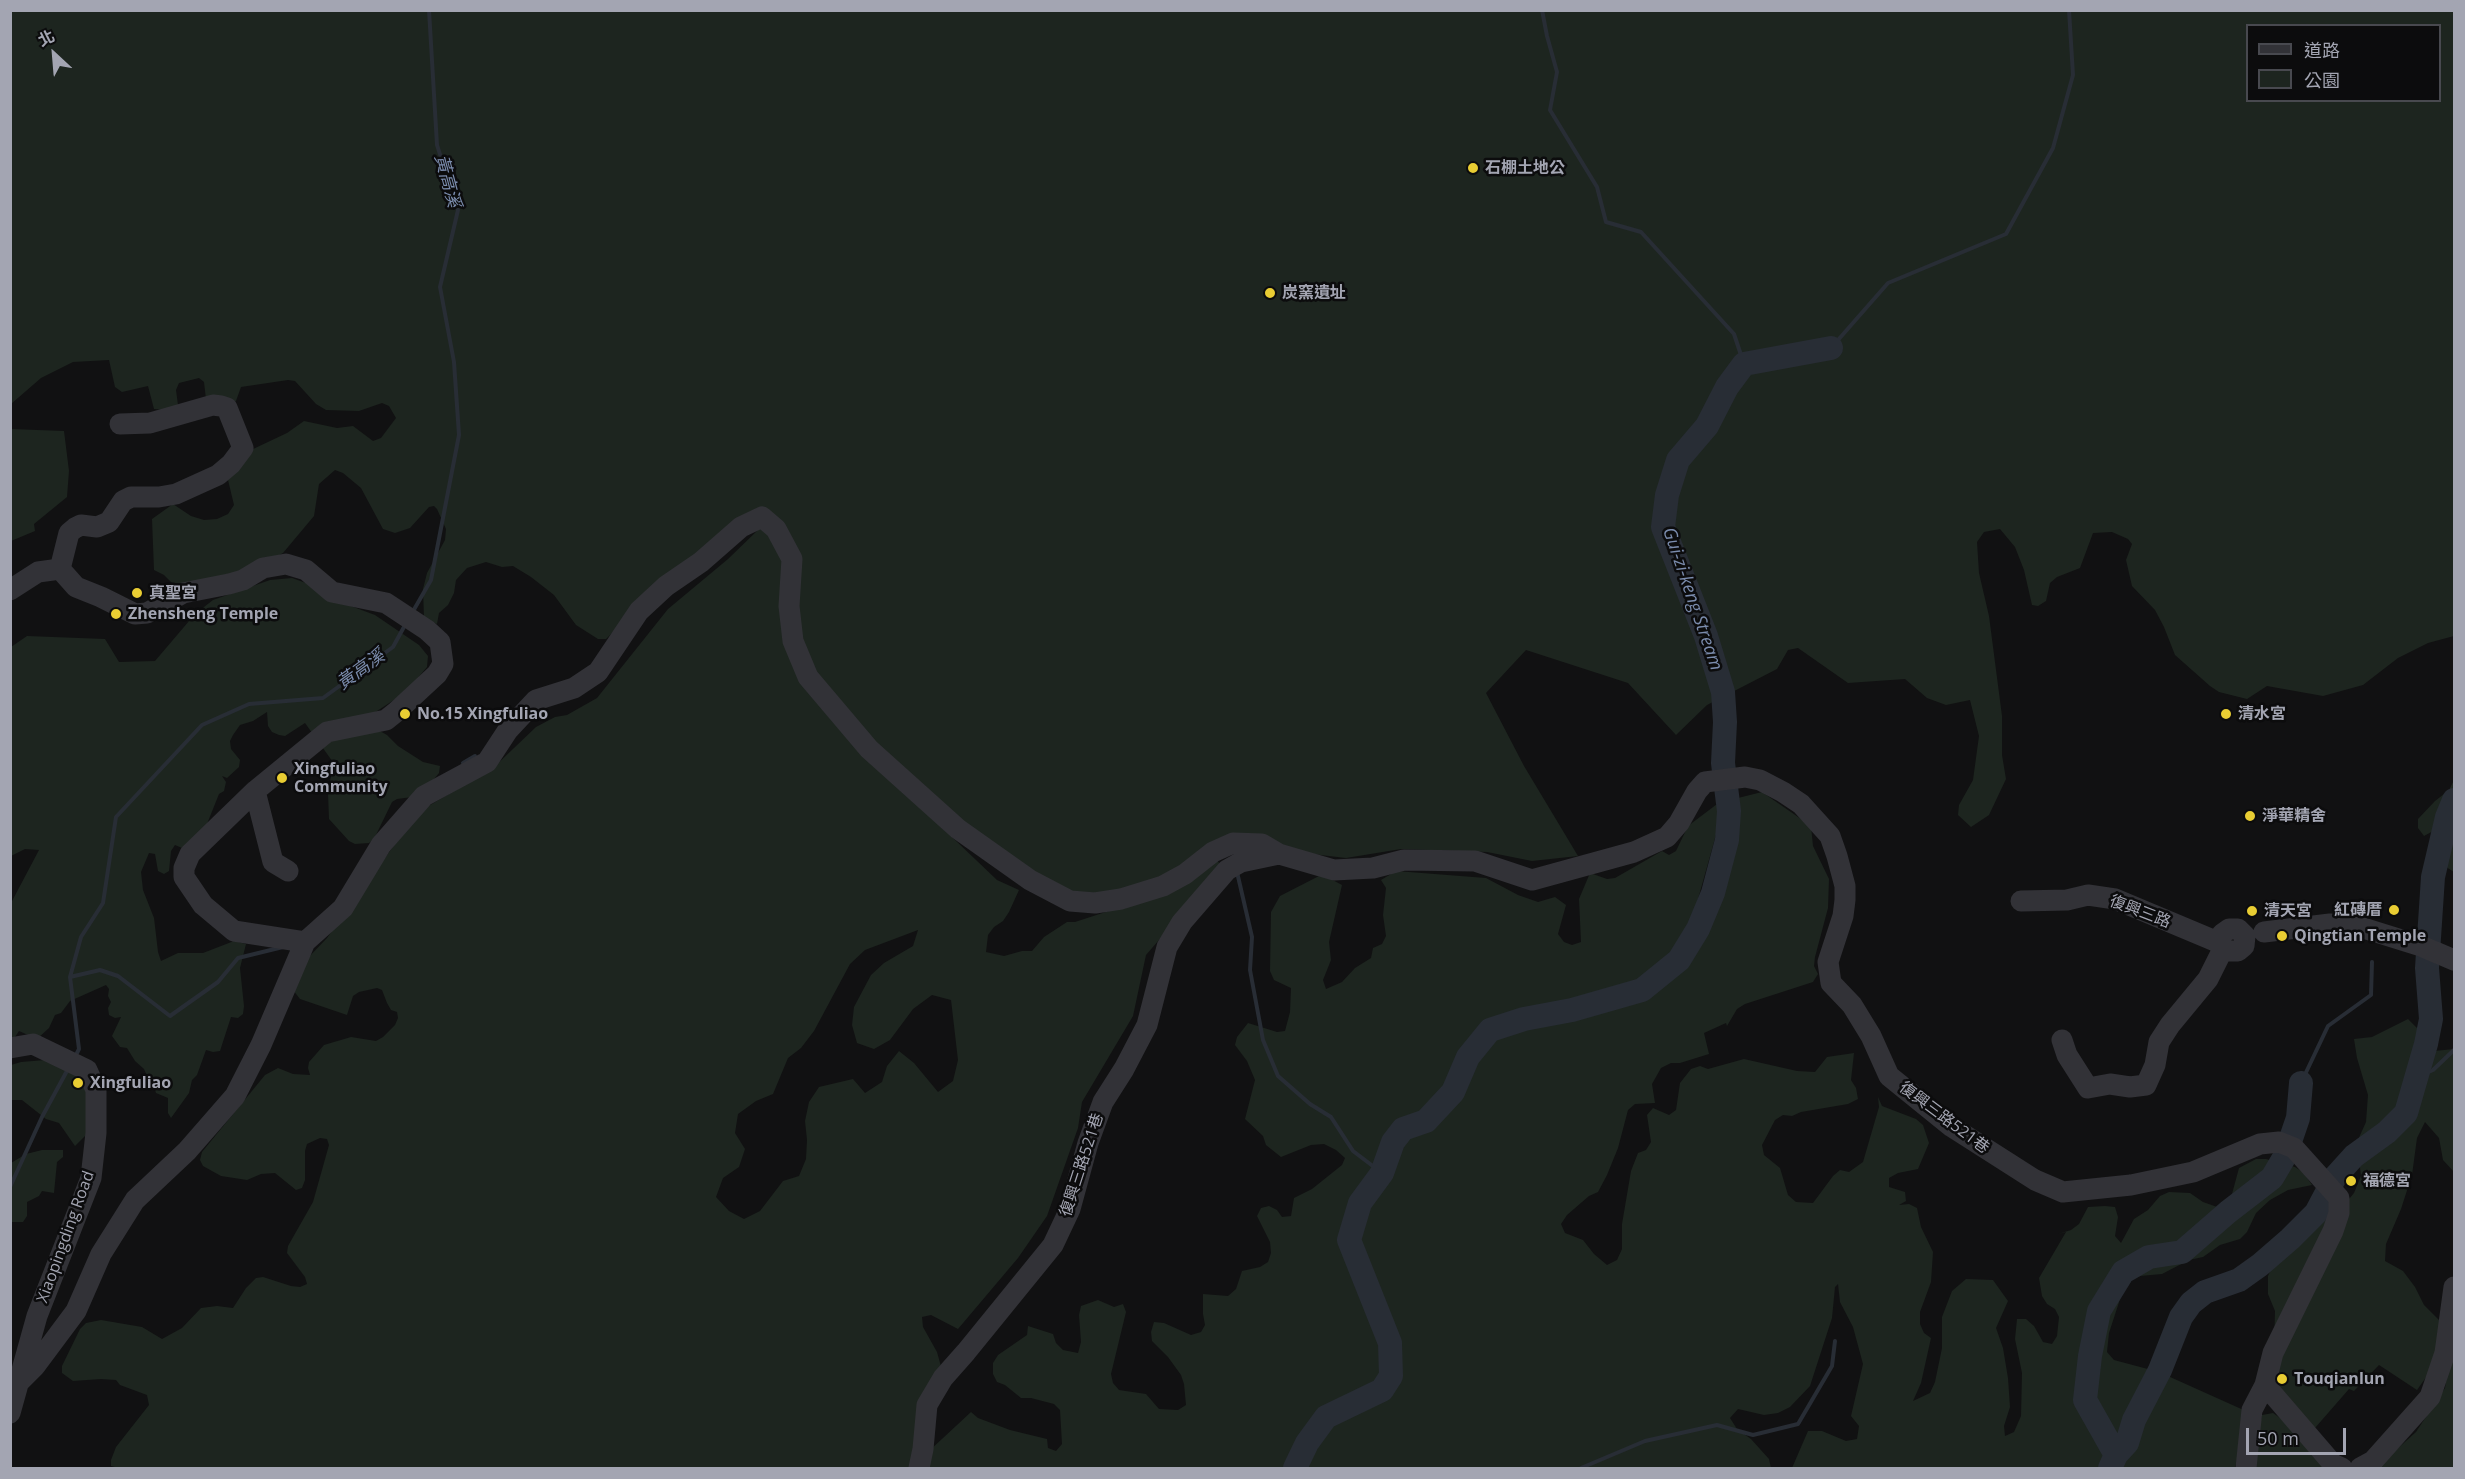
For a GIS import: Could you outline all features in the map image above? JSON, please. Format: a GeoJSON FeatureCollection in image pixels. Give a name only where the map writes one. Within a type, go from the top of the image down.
{"type":"FeatureCollection","features":[{"type":"Feature","properties":{"kind":"street"},"geometry":{"type":"LineString","coordinates":[[60,569],[69,533],[75,528],[81,525],[97,527],[109,522],[123,501],[131,496],[159,497],[176,494],[218,475],[231,464],[243,448],[227,408],[221,406],[213,405],[150,423],[120,424]]}},
{"type":"Feature","properties":{"kind":"street","name":"復興三路521巷"},"geometry":{"type":"LineString","coordinates":[[305,942],[343,908],[381,845],[424,796],[487,762],[508,730],[536,700],[574,688],[598,672],[639,610],[666,586],[701,562],[741,527],[762,517],[776,530],[792,559],[789,606],[793,640],[808,676],[869,749],[958,829],[1030,880],[1070,901],[1095,903],[1121,899],[1163,886],[1185,874],[1213,852],[1233,843],[1262,844],[1279,854],[1334,870],[1373,868],[1404,860],[1475,861],[1532,880],[1634,852],[1667,837],[1679,823],[1697,791],[1705,782],[1745,777],[1760,780],[1801,804],[1830,836],[1845,886],[1843,916],[1828,962],[1831,983],[1852,1005],[1871,1036],[1889,1076],[1952,1127],[2035,1180],[2063,1192],[2131,1185],[2193,1172],[2260,1144],[2286,1145],[2329,1187],[2338,1198],[2339,1213],[2333,1231],[2273,1353],[2265,1385]]}},
{"type":"Feature","properties":{"kind":"street"},"geometry":{"type":"LineString","coordinates":[[19,1382],[35,1366],[76,1311],[100,1254],[135,1200],[188,1151],[235,1096],[261,1045],[305,942],[234,930],[202,905],[184,877],[184,868],[190,854],[255,791],[327,732],[380,722],[396,712],[437,674],[443,664],[440,642],[427,630],[386,603],[332,592],[306,570],[286,564],[263,568],[243,580],[229,584],[183,593],[155,611],[135,614],[76,587],[60,569]]}},
{"type":"Feature","properties":{"kind":"street"},"geometry":{"type":"LineString","coordinates":[[10,590],[38,572],[60,569]]}},
{"type":"Feature","properties":{"kind":"street"},"geometry":{"type":"LineString","coordinates":[[255,791],[273,862],[288,871]]}},
{"type":"Feature","properties":{"kind":"street","name":"復興三路521巷"},"geometry":{"type":"LineString","coordinates":[[919,1468],[927,1405],[943,1378],[1053,1245],[1070,1209],[1088,1143],[1103,1102],[1147,1025],[1167,947],[1182,922],[1227,870],[1241,862],[1279,854]]}},
{"type":"Feature","properties":{"kind":"street","name":"復興三路"},"geometry":{"type":"LineString","coordinates":[[2021,901],[2067,900],[2088,895],[2115,899],[2222,946],[2208,979],[2170,1025],[2160,1042],[2155,1065],[2146,1085],[2130,1087],[2110,1084],[2088,1088],[2067,1055],[2062,1040]]}},
{"type":"Feature","properties":{"kind":"street"},"geometry":{"type":"LineString","coordinates":[[2264,932],[2330,924],[2360,927],[2428,948],[2454,960]]}},
{"type":"Feature","properties":{"kind":"street","name":"Xiaopingding Road"},"geometry":{"type":"LineString","coordinates":[[10,1048],[33,1044],[46,1049],[87,1070],[96,1090],[96,1133],[90,1178],[37,1316],[10,1413]]}},
{"type":"Feature","properties":{"kind":"street"},"geometry":{"type":"LineString","coordinates":[[2360,1468],[2373,1461],[2430,1397],[2445,1353],[2454,1287]]}},
{"type":"Feature","properties":{"kind":"street"},"geometry":{"type":"LineString","coordinates":[[2246,1468],[2252,1410],[2265,1385],[2333,1464],[2342,1468]]}},
{"type":"Feature","properties":{"kind":"green space"},"geometry":{"type":"Polygon","coordinates":[[[11,11],[2454,11],[2454,636],[2428,643],[2398,658],[2363,685],[2323,696],[2267,686],[2247,699],[2219,692],[2175,655],[2155,610],[2132,586],[2126,560],[2132,544],[2128,539],[2112,532],[2093,533],[2080,568],[2057,577],[2050,583],[2046,601],[2038,606],[2032,605],[2024,570],[2015,547],[2000,529],[1984,532],[1977,542],[1979,573],[1989,616],[2002,716],[2002,755],[2006,779],[1989,815],[1971,827],[1958,815],[1959,805],[1973,780],[1979,736],[1970,700],[1946,705],[1927,698],[1905,679],[1848,683],[1798,648],[1788,650],[1777,669],[1707,705],[1676,735],[1628,683],[1526,650],[1486,693],[1524,766],[1578,856],[1532,861],[1487,852],[1401,849],[1346,858],[1295,852],[1265,841],[1127,890],[1074,896],[1021,865],[969,826],[876,745],[812,673],[798,635],[796,558],[762,512],[668,578],[606,639],[598,639],[576,625],[554,595],[531,577],[513,566],[502,567],[486,562],[467,568],[456,580],[454,593],[448,605],[439,613],[437,624],[424,618],[423,589],[427,573],[445,540],[446,529],[437,509],[434,506],[429,507],[410,528],[395,533],[383,529],[361,488],[343,473],[335,470],[319,484],[314,516],[283,553],[250,571],[178,589],[164,575],[154,570],[152,519],[173,504],[191,516],[204,520],[217,519],[228,514],[234,505],[228,480],[251,450],[287,433],[304,421],[337,428],[353,426],[373,441],[381,438],[396,418],[389,406],[382,403],[359,411],[326,410],[316,404],[295,381],[288,380],[241,387],[236,401],[230,405],[206,399],[204,382],[199,378],[179,383],[176,390],[178,405],[166,410],[154,409],[148,386],[122,392],[115,387],[109,360],[73,362],[41,378],[11,404],[11,11]]]}},
{"type":"Feature","properties":{"kind":"green space"},"geometry":{"type":"Polygon","coordinates":[[[11,429],[64,431],[69,471],[67,497],[34,524],[35,531],[11,541],[11,429]]]}},
{"type":"Feature","properties":{"kind":"green space"},"geometry":{"type":"Polygon","coordinates":[[[765,528],[786,560],[789,643],[890,778],[997,880],[1019,890],[1003,921],[988,935],[986,952],[1004,956],[1032,951],[1044,937],[1067,922],[1075,922],[1124,906],[1217,860],[1222,867],[1146,955],[1133,1016],[1082,1102],[1078,1128],[1047,1216],[1018,1258],[958,1329],[931,1315],[922,1317],[923,1327],[937,1352],[942,1370],[929,1451],[971,1412],[978,1418],[1010,1430],[1047,1439],[1048,1448],[1056,1451],[1062,1444],[1060,1410],[1054,1404],[1021,1398],[1005,1385],[997,1382],[993,1374],[993,1363],[998,1355],[1027,1335],[1028,1326],[1053,1334],[1056,1343],[1063,1350],[1078,1353],[1081,1342],[1079,1315],[1081,1306],[1098,1300],[1114,1307],[1123,1304],[1126,1312],[1111,1374],[1113,1383],[1119,1390],[1146,1394],[1159,1409],[1178,1410],[1186,1405],[1181,1375],[1152,1341],[1151,1332],[1154,1322],[1164,1323],[1191,1335],[1201,1332],[1205,1325],[1203,1294],[1228,1296],[1236,1289],[1242,1271],[1260,1267],[1268,1262],[1271,1253],[1270,1242],[1257,1216],[1261,1208],[1269,1206],[1277,1210],[1282,1217],[1291,1216],[1294,1198],[1312,1189],[1342,1165],[1345,1158],[1324,1144],[1311,1145],[1281,1157],[1266,1145],[1263,1136],[1245,1119],[1255,1080],[1247,1061],[1235,1045],[1237,1037],[1248,1023],[1277,1032],[1285,1031],[1290,1012],[1291,988],[1274,980],[1270,971],[1271,912],[1280,896],[1319,876],[1327,877],[1342,885],[1329,942],[1331,960],[1323,980],[1326,989],[1342,982],[1355,968],[1371,958],[1373,948],[1382,944],[1386,936],[1383,915],[1386,888],[1381,880],[1396,871],[1486,878],[1518,895],[1538,902],[1555,897],[1566,905],[1558,934],[1564,942],[1572,945],[1581,942],[1579,899],[1590,873],[1607,879],[1615,878],[1662,851],[1669,855],[1676,851],[1688,826],[1725,798],[1691,924],[1702,911],[1709,893],[1734,799],[1762,792],[1811,826],[1813,846],[1829,879],[1828,908],[1815,957],[1814,966],[1818,974],[1813,982],[1745,1004],[1737,1009],[1727,1026],[1726,1023],[1704,1033],[1709,1054],[1680,1063],[1671,1063],[1661,1068],[1652,1084],[1655,1103],[1635,1104],[1628,1110],[1618,1148],[1607,1175],[1598,1192],[1589,1196],[1567,1215],[1561,1224],[1565,1233],[1583,1240],[1607,1265],[1617,1260],[1622,1249],[1622,1224],[1631,1171],[1638,1153],[1646,1150],[1651,1142],[1647,1115],[1653,1108],[1669,1115],[1676,1110],[1680,1083],[1691,1069],[1700,1066],[1708,1069],[1744,1059],[1797,1071],[1815,1072],[1827,1057],[1854,1053],[1851,1080],[1856,1088],[1858,1099],[1848,1104],[1801,1112],[1792,1116],[1783,1115],[1775,1120],[1762,1145],[1764,1155],[1780,1168],[1788,1195],[1796,1202],[1813,1203],[1840,1170],[1849,1172],[1863,1162],[1879,1107],[1878,1097],[1882,1106],[1916,1119],[1923,1125],[1929,1143],[1918,1169],[1898,1173],[1889,1178],[1889,1187],[1905,1192],[1906,1201],[1899,1205],[1909,1204],[1917,1208],[1921,1227],[1933,1252],[1931,1282],[1920,1312],[1920,1324],[1924,1333],[1931,1338],[1921,1383],[1913,1401],[1930,1393],[1935,1382],[1942,1348],[1942,1317],[1952,1291],[1966,1279],[1993,1280],[2008,1301],[1996,1328],[2003,1348],[2008,1378],[2010,1407],[2004,1426],[2005,1436],[2014,1432],[2021,1416],[2022,1373],[2015,1339],[2017,1319],[2026,1319],[2034,1326],[2043,1342],[2052,1344],[2057,1336],[2059,1317],[2055,1309],[2047,1304],[2042,1296],[2039,1278],[2066,1232],[2058,1234],[2071,1230],[2079,1224],[2088,1207],[2115,1207],[2118,1217],[2115,1236],[2121,1243],[2134,1219],[2148,1210],[2160,1196],[2169,1192],[2190,1193],[2203,1202],[2220,1208],[2232,1194],[2239,1168],[2256,1159],[2266,1159],[2295,1167],[2303,1172],[2312,1185],[2288,1190],[2270,1200],[2256,1213],[2247,1232],[2240,1239],[2220,1245],[2203,1257],[2189,1260],[2162,1274],[2140,1276],[2132,1280],[2121,1296],[2109,1333],[2107,1352],[2114,1360],[2159,1372],[2248,1412],[2235,1468],[1792,1468],[1808,1431],[1822,1431],[1846,1441],[1857,1439],[1859,1426],[1851,1416],[1863,1364],[1853,1327],[1840,1302],[1838,1284],[1835,1287],[1832,1318],[1810,1386],[1790,1407],[1778,1413],[1764,1415],[1738,1409],[1730,1418],[1737,1429],[1751,1439],[1769,1459],[1771,1468],[119,1468],[111,1466],[116,1447],[149,1405],[147,1395],[120,1385],[116,1380],[73,1381],[62,1373],[62,1366],[80,1329],[86,1323],[101,1320],[142,1327],[162,1339],[182,1328],[201,1308],[217,1306],[233,1308],[246,1288],[256,1278],[263,1277],[291,1286],[300,1287],[307,1284],[305,1277],[287,1253],[288,1246],[313,1202],[329,1145],[327,1139],[320,1138],[307,1144],[305,1180],[302,1188],[296,1190],[275,1173],[261,1174],[247,1180],[221,1176],[203,1166],[200,1160],[202,1152],[265,1075],[278,1068],[293,1074],[310,1075],[309,1062],[324,1045],[351,1037],[376,1041],[395,1025],[398,1018],[397,1012],[391,1010],[387,1003],[382,990],[377,988],[359,992],[353,996],[347,1015],[300,999],[286,981],[327,938],[395,844],[425,808],[492,769],[536,727],[555,717],[567,715],[597,698],[668,609],[728,559],[759,529],[765,528]],[[918,930],[865,950],[850,964],[814,1031],[801,1048],[788,1058],[773,1094],[756,1101],[738,1114],[735,1133],[745,1149],[739,1167],[723,1178],[716,1197],[729,1211],[744,1219],[760,1211],[783,1181],[799,1176],[806,1159],[805,1121],[809,1102],[819,1087],[853,1079],[865,1093],[882,1082],[887,1066],[899,1051],[914,1063],[938,1092],[953,1081],[958,1060],[951,1000],[932,995],[913,1009],[890,1040],[874,1049],[857,1043],[852,1025],[854,1007],[871,975],[884,963],[913,946],[918,930]]]}},
{"type":"Feature","properties":{"kind":"green space"},"geometry":{"type":"Polygon","coordinates":[[[292,578],[340,602],[375,615],[419,645],[428,656],[427,667],[406,692],[371,715],[378,730],[423,762],[440,766],[439,773],[420,796],[397,799],[392,802],[374,839],[369,843],[355,844],[349,841],[329,819],[328,793],[335,765],[305,723],[285,736],[272,732],[268,726],[267,712],[253,721],[240,725],[230,741],[231,749],[240,760],[239,767],[227,778],[222,776],[226,782],[224,791],[219,794],[205,829],[182,848],[175,845],[171,851],[169,871],[164,874],[158,871],[155,854],[149,853],[141,872],[143,890],[154,918],[161,961],[178,953],[203,953],[234,941],[246,944],[240,968],[243,1014],[238,1018],[231,1017],[220,1051],[206,1050],[197,1075],[192,1080],[189,1093],[171,1118],[168,1113],[168,1098],[156,1093],[152,1080],[144,1069],[135,1061],[127,1048],[120,1047],[112,1036],[121,1017],[115,1018],[109,1015],[108,1008],[111,1002],[106,985],[70,1001],[61,1013],[55,1015],[49,1028],[37,1039],[19,1031],[11,1043],[11,903],[39,850],[25,849],[11,856],[11,647],[27,636],[105,639],[119,662],[155,661],[195,614],[213,600],[270,580],[292,578]]]}},
{"type":"Feature","properties":{"kind":"green space"},"geometry":{"type":"Polygon","coordinates":[[[2454,780],[2454,825],[2450,822],[2424,836],[2418,828],[2418,819],[2449,790],[2454,780]]]}},
{"type":"Feature","properties":{"kind":"green space"},"geometry":{"type":"Polygon","coordinates":[[[2454,837],[2454,872],[2446,867],[2454,837]]]}},
{"type":"Feature","properties":{"kind":"green space"},"geometry":{"type":"Polygon","coordinates":[[[2408,1019],[2422,1033],[2434,1051],[2454,1049],[2454,1172],[2443,1160],[2439,1138],[2425,1122],[2417,1138],[2412,1175],[2386,1244],[2385,1261],[2403,1271],[2415,1287],[2424,1305],[2441,1322],[2434,1366],[2417,1390],[2379,1365],[2354,1391],[2349,1389],[2315,1428],[2273,1385],[2275,1311],[2268,1294],[2268,1276],[2283,1231],[2304,1213],[2331,1202],[2340,1210],[2354,1193],[2361,1176],[2357,1142],[2366,1122],[2368,1095],[2354,1039],[2372,1037],[2408,1019]]]}},
{"type":"Feature","properties":{"kind":"green space"},"geometry":{"type":"Polygon","coordinates":[[[45,1060],[88,1073],[89,1132],[75,1146],[59,1123],[46,1119],[22,1100],[11,1100],[11,1065],[45,1060]]]}},
{"type":"Feature","properties":{"kind":"green space"},"geometry":{"type":"Polygon","coordinates":[[[42,1150],[63,1150],[63,1157],[57,1162],[54,1193],[42,1191],[39,1196],[27,1202],[27,1216],[23,1222],[11,1222],[11,1163],[26,1154],[42,1150]]]}},
{"type":"Feature","properties":{"kind":"green space"},"geometry":{"type":"Polygon","coordinates":[[[2454,1332],[2454,1468],[2376,1468],[2416,1432],[2445,1388],[2454,1332]]]}},
{"type":"Feature","properties":{"kind":"green space"},"geometry":{"type":"Polygon","coordinates":[[[2273,1413],[2287,1423],[2330,1468],[2252,1468],[2262,1415],[2273,1413]]]}},
{"type":"Feature","properties":{"kind":"waterway","name":"黃高溪"},"geometry":{"type":"LineString","coordinates":[[412,613],[431,580],[459,435],[454,362],[440,287],[458,210],[437,145],[429,10]]}},
{"type":"Feature","properties":{"kind":"waterway"},"geometry":{"type":"LineString","coordinates":[[1542,10],[1557,72],[1550,110],[1597,187],[1606,222],[1641,232],[1734,334],[1744,364]]}},
{"type":"Feature","properties":{"kind":"waterway","name":"Gui-zi-keng Stream"},"geometry":{"type":"LineString","coordinates":[[1831,348],[1888,283],[2006,234],[2053,148],[2073,75],[2069,10]]}},
{"type":"Feature","properties":{"kind":"waterway","name":"Gui-zi-keng Stream"},"geometry":{"type":"LineString","coordinates":[[1295,1468],[1307,1443],[1326,1417],[1382,1390],[1391,1376],[1390,1343],[1349,1240],[1360,1203],[1382,1173],[1393,1142],[1403,1129],[1426,1121],[1453,1092],[1468,1057],[1490,1030],[1524,1019],[1572,1010],[1642,990],[1679,960],[1698,929],[1713,893],[1727,840],[1729,811],[1723,763],[1725,722],[1723,692],[1706,636],[1663,527],[1667,495],[1678,460],[1707,426],[1727,387],[1744,364],[1831,348]]}},
{"type":"Feature","properties":{"kind":"waterway","name":"黃高溪"},"geometry":{"type":"LineString","coordinates":[[75,1057],[79,1049],[70,977],[81,937],[103,903],[116,817],[202,725],[249,704],[323,698],[393,647],[405,625]]}},
{"type":"Feature","properties":{"kind":"waterway"},"geometry":{"type":"LineString","coordinates":[[463,763],[475,756]]}},
{"type":"Feature","properties":{"kind":"waterway"},"geometry":{"type":"LineString","coordinates":[[2110,1468],[2116,1455],[2127,1443],[2134,1420],[2160,1370],[2181,1317],[2191,1303],[2205,1292],[2239,1280],[2290,1239],[2316,1213],[2335,1177],[2354,1156],[2387,1132],[2406,1113],[2431,1019],[2427,968],[2433,877],[2447,817],[2454,800]]}},
{"type":"Feature","properties":{"kind":"waterway"},"geometry":{"type":"LineString","coordinates":[[1237,872],[1252,937],[1250,970],[1263,1040],[1278,1076],[1310,1104],[1331,1117],[1353,1151],[1382,1173]]}},
{"type":"Feature","properties":{"kind":"waterway"},"geometry":{"type":"LineString","coordinates":[[70,977],[100,970],[118,976],[170,1016],[218,982],[238,958],[283,947]]}},
{"type":"Feature","properties":{"kind":"waterway"},"geometry":{"type":"LineString","coordinates":[[2301,1083],[2328,1026],[2371,995],[2372,962]]}},
{"type":"Feature","properties":{"kind":"waterway"},"geometry":{"type":"LineString","coordinates":[[2417,1077],[2433,1070],[2454,1050]]}},
{"type":"Feature","properties":{"kind":"waterway","name":"黃高溪"},"geometry":{"type":"LineString","coordinates":[[10,1187],[42,1117],[68,1069]]}},
{"type":"Feature","properties":{"kind":"waterway"},"geometry":{"type":"LineString","coordinates":[[2116,1455],[2085,1400],[2090,1356],[2099,1311],[2123,1272],[2149,1257],[2182,1252],[2272,1178],[2285,1156],[2298,1118],[2301,1083]]}},
{"type":"Feature","properties":{"kind":"waterway"},"geometry":{"type":"LineString","coordinates":[[1581,1468],[1645,1441],[1717,1425],[1753,1435],[1798,1424],[1832,1366],[1835,1341]]}},
{"type":"Feature","properties":{"kind":"place","name":"石棚土地公"},"geometry":{"type":"Point","coordinates":[1473,168]}},
{"type":"Feature","properties":{"kind":"place","name":"炭窯遺址"},"geometry":{"type":"Point","coordinates":[1270,293]}},
{"type":"Feature","properties":{"kind":"place","name":"真聖宮"},"geometry":{"type":"Point","coordinates":[137,593]}},
{"type":"Feature","properties":{"kind":"place","name":"Zhensheng Temple"},"geometry":{"type":"Point","coordinates":[116,614]}},
{"type":"Feature","properties":{"kind":"place","name":"No.15 Xingfuliao"},"geometry":{"type":"Point","coordinates":[405,714]}},
{"type":"Feature","properties":{"kind":"place","name":"清水宮"},"geometry":{"type":"Point","coordinates":[2226,714]}},
{"type":"Feature","properties":{"kind":"place","name":"Xingfuliao Community"},"geometry":{"type":"Point","coordinates":[282,778]}},
{"type":"Feature","properties":{"kind":"place","name":"淨華精舍"},"geometry":{"type":"Point","coordinates":[2250,816]}},
{"type":"Feature","properties":{"kind":"place","name":"紅磚厝"},"geometry":{"type":"Point","coordinates":[2394,910]}},
{"type":"Feature","properties":{"kind":"place","name":"清天宮"},"geometry":{"type":"Point","coordinates":[2252,911]}},
{"type":"Feature","properties":{"kind":"place","name":"Qingtian Temple"},"geometry":{"type":"Point","coordinates":[2282,936]}},
{"type":"Feature","properties":{"kind":"place","name":"Xingfuliao"},"geometry":{"type":"Point","coordinates":[78,1083]}},
{"type":"Feature","properties":{"kind":"place","name":"福德宮"},"geometry":{"type":"Point","coordinates":[2351,1181]}},
{"type":"Feature","properties":{"kind":"place","name":"Touqianlun"},"geometry":{"type":"Point","coordinates":[2282,1379]}}]}
